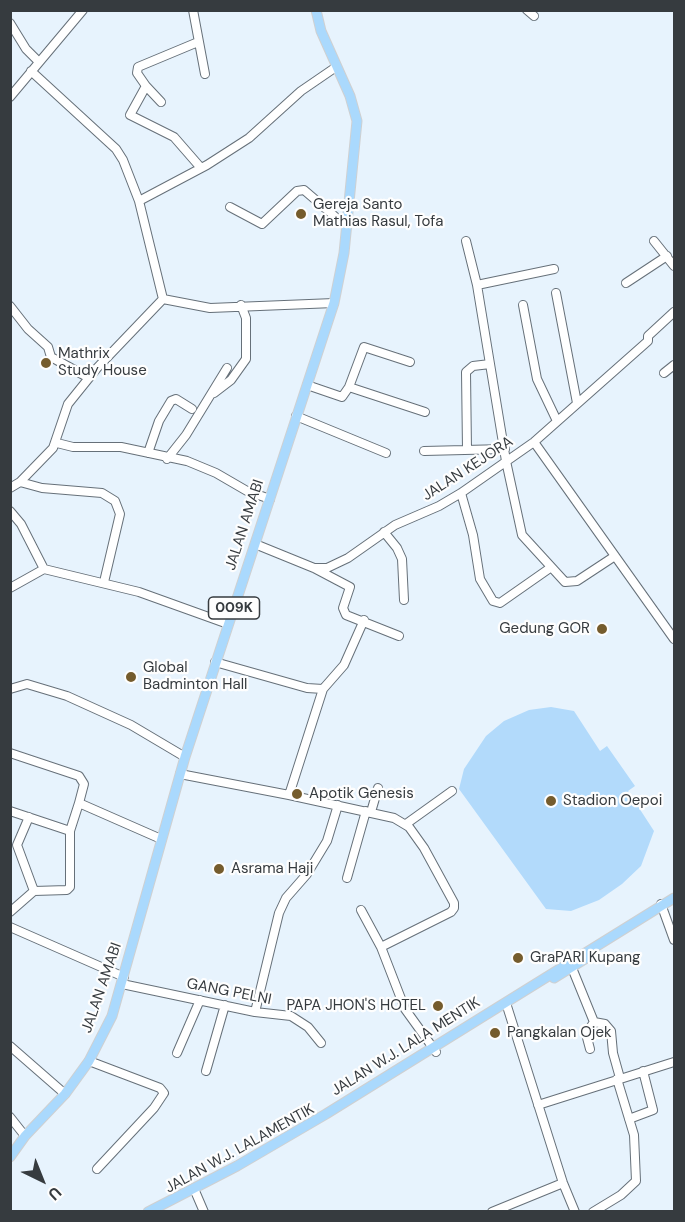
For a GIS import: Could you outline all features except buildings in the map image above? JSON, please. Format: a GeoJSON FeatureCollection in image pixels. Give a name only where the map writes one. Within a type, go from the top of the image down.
{"type":"FeatureCollection","features":[{"type":"Feature","properties":{"kind":"main road","name":"JALAN AMABI"},"geometry":{"type":"LineString","coordinates":[[10,1157],[25,1136],[65,1094],[89,1061],[107,1029],[123,980],[180,774],[215,662],[334,303],[344,253],[357,121],[350,96],[320,27],[316,10]]}},
{"type":"Feature","properties":{"kind":"main road","name":"JALAN W.J. LALA MENTIK"},"geometry":{"type":"LineString","coordinates":[[148,1212],[237,1166],[435,1050],[675,898]]}},
{"type":"Feature","properties":{"kind":"main road"},"geometry":{"type":"LineString","coordinates":[[662,907],[675,903]]}},
{"type":"Feature","properties":{"kind":"main road","name":"JALAN W.J. LALAMENTIK"},"geometry":{"type":"LineString","coordinates":[[156,1212],[328,1118],[435,1050]]}},
{"type":"Feature","properties":{"kind":"street"},"geometry":{"type":"LineString","coordinates":[[10,97],[82,10]]}},
{"type":"Feature","properties":{"kind":"street"},"geometry":{"type":"LineString","coordinates":[[193,10],[205,74]]}},
{"type":"Feature","properties":{"kind":"street"},"geometry":{"type":"LineString","coordinates":[[10,23],[26,49],[39,62]]}},
{"type":"Feature","properties":{"kind":"street"},"geometry":{"type":"LineString","coordinates":[[161,102],[136,73],[138,68],[198,42]]}},
{"type":"Feature","properties":{"kind":"street"},"geometry":{"type":"LineString","coordinates":[[139,201],[201,168],[249,138],[301,91],[336,67]]}},
{"type":"Feature","properties":{"kind":"street"},"geometry":{"type":"LineString","coordinates":[[31,71],[116,149],[129,171],[139,201],[163,299]]}},
{"type":"Feature","properties":{"kind":"street"},"geometry":{"type":"LineString","coordinates":[[146,86],[131,111],[131,117],[174,137],[201,168]]}},
{"type":"Feature","properties":{"kind":"street"},"geometry":{"type":"LineString","coordinates":[[230,207],[262,224],[297,191],[302,190],[346,226]]}},
{"type":"Feature","properties":{"kind":"street"},"geometry":{"type":"LineString","coordinates":[[466,241],[477,285],[506,461],[522,535],[565,582],[573,583],[615,556]]}},
{"type":"Feature","properties":{"kind":"street"},"geometry":{"type":"LineString","coordinates":[[654,241],[675,266]]}},
{"type":"Feature","properties":{"kind":"street"},"geometry":{"type":"LineString","coordinates":[[626,283],[667,256]]}},
{"type":"Feature","properties":{"kind":"street"},"geometry":{"type":"LineString","coordinates":[[477,285],[554,269]]}},
{"type":"Feature","properties":{"kind":"street"},"geometry":{"type":"LineString","coordinates":[[556,293],[577,403]]}},
{"type":"Feature","properties":{"kind":"street"},"geometry":{"type":"LineString","coordinates":[[163,299],[210,308],[241,304],[273,306],[334,303]]}},
{"type":"Feature","properties":{"kind":"street"},"geometry":{"type":"LineString","coordinates":[[10,488],[20,482],[57,443],[64,410],[89,378],[163,299]]}},
{"type":"Feature","properties":{"kind":"street"},"geometry":{"type":"LineString","coordinates":[[210,395],[231,380],[246,359],[246,318],[241,304]]}},
{"type":"Feature","properties":{"kind":"street"},"geometry":{"type":"LineString","coordinates":[[523,305],[537,379],[556,421]]}},
{"type":"Feature","properties":{"kind":"street"},"geometry":{"type":"LineString","coordinates":[[10,306],[48,348],[51,357],[89,378]]}},
{"type":"Feature","properties":{"kind":"street","name":"JALAN KEJORA"},"geometry":{"type":"LineString","coordinates":[[314,568],[335,565],[384,532],[461,493],[534,442],[648,341],[648,336],[675,312]]}},
{"type":"Feature","properties":{"kind":"street"},"geometry":{"type":"LineString","coordinates":[[307,385],[342,397],[349,387],[364,347],[410,362]]}},
{"type":"Feature","properties":{"kind":"street"},"geometry":{"type":"LineString","coordinates":[[467,450],[466,372],[473,366],[490,364]]}},
{"type":"Feature","properties":{"kind":"street"},"geometry":{"type":"LineString","coordinates":[[664,374],[675,365]]}},
{"type":"Feature","properties":{"kind":"street"},"geometry":{"type":"LineString","coordinates":[[167,459],[186,435],[227,368]]}},
{"type":"Feature","properties":{"kind":"street"},"geometry":{"type":"LineString","coordinates":[[349,387],[404,408],[425,412]]}},
{"type":"Feature","properties":{"kind":"street"},"geometry":{"type":"LineString","coordinates":[[148,453],[159,421],[171,401],[176,399],[192,409]]}},
{"type":"Feature","properties":{"kind":"street"},"geometry":{"type":"LineString","coordinates":[[296,416],[386,453]]}},
{"type":"Feature","properties":{"kind":"street"},"geometry":{"type":"LineString","coordinates":[[534,442],[675,639]]}},
{"type":"Feature","properties":{"kind":"street"},"geometry":{"type":"LineString","coordinates":[[57,443],[73,447],[121,447],[167,459],[187,461],[247,491],[270,499]]}},
{"type":"Feature","properties":{"kind":"street"},"geometry":{"type":"LineString","coordinates":[[424,452],[505,449]]}},
{"type":"Feature","properties":{"kind":"street"},"geometry":{"type":"LineString","coordinates":[[20,482],[42,488],[102,493],[112,498],[120,514],[104,582]]}},
{"type":"Feature","properties":{"kind":"street"},"geometry":{"type":"LineString","coordinates":[[461,493],[473,535],[480,579],[493,601],[500,603],[550,568]]}},
{"type":"Feature","properties":{"kind":"street"},"geometry":{"type":"LineString","coordinates":[[10,511],[21,524],[44,569],[70,577],[104,582],[228,624]]}},
{"type":"Feature","properties":{"kind":"street"},"geometry":{"type":"LineString","coordinates":[[384,532],[398,548],[402,559],[404,600]]}},
{"type":"Feature","properties":{"kind":"street"},"geometry":{"type":"LineString","coordinates":[[255,544],[314,568],[350,587],[343,608],[345,614],[399,636]]}},
{"type":"Feature","properties":{"kind":"street"},"geometry":{"type":"LineString","coordinates":[[10,588],[44,569]]}},
{"type":"Feature","properties":{"kind":"street"},"geometry":{"type":"LineString","coordinates":[[289,795],[323,689],[344,665],[364,620]]}},
{"type":"Feature","properties":{"kind":"street"},"geometry":{"type":"LineString","coordinates":[[215,662],[307,688],[323,689]]}},
{"type":"Feature","properties":{"kind":"street"},"geometry":{"type":"LineString","coordinates":[[10,689],[27,684],[67,696],[130,725],[185,758]]}},
{"type":"Feature","properties":{"kind":"street"},"geometry":{"type":"LineString","coordinates":[[10,753],[79,776],[84,784],[70,831],[70,887],[68,890],[34,891],[10,912]]}},
{"type":"Feature","properties":{"kind":"street"},"geometry":{"type":"LineString","coordinates":[[180,774],[369,811],[406,824],[432,861],[454,903],[454,908],[451,912],[381,947]]}},
{"type":"Feature","properties":{"kind":"street"},"geometry":{"type":"LineString","coordinates":[[347,878],[378,788]]}},
{"type":"Feature","properties":{"kind":"street"},"geometry":{"type":"LineString","coordinates":[[406,824],[452,791]]}},
{"type":"Feature","properties":{"kind":"street"},"geometry":{"type":"LineString","coordinates":[[79,802],[161,839]]}},
{"type":"Feature","properties":{"kind":"street"},"geometry":{"type":"LineString","coordinates":[[255,1012],[279,913],[286,898],[307,874],[327,842],[338,805]]}},
{"type":"Feature","properties":{"kind":"street"},"geometry":{"type":"LineString","coordinates":[[10,811],[70,831]]}},
{"type":"Feature","properties":{"kind":"street"},"geometry":{"type":"LineString","coordinates":[[29,818],[17,845],[34,891]]}},
{"type":"Feature","properties":{"kind":"street"},"geometry":{"type":"LineString","coordinates":[[662,907],[675,940]]}},
{"type":"Feature","properties":{"kind":"street"},"geometry":{"type":"LineString","coordinates":[[361,910],[381,947],[405,1009],[435,1050]]}},
{"type":"Feature","properties":{"kind":"street","name":"GANG PELNI"},"geometry":{"type":"LineString","coordinates":[[10,927],[123,980],[255,1012],[291,1016],[300,1020],[321,1043]]}},
{"type":"Feature","properties":{"kind":"street"},"geometry":{"type":"LineString","coordinates":[[571,964],[594,1022]]}},
{"type":"Feature","properties":{"kind":"street"},"geometry":{"type":"LineString","coordinates":[[177,1053],[200,1000]]}},
{"type":"Feature","properties":{"kind":"street"},"geometry":{"type":"LineString","coordinates":[[206,1071],[225,1005]]}},
{"type":"Feature","properties":{"kind":"street"},"geometry":{"type":"LineString","coordinates":[[502,1007],[538,1105],[563,1184],[575,1212]]}},
{"type":"Feature","properties":{"kind":"street"},"geometry":{"type":"LineString","coordinates":[[590,1049],[585,1034],[594,1022]]}},
{"type":"Feature","properties":{"kind":"street"},"geometry":{"type":"LineString","coordinates":[[593,1212],[621,1195],[636,1181],[636,1148],[613,1053],[610,1031],[605,1024],[594,1022]]}},
{"type":"Feature","properties":{"kind":"street"},"geometry":{"type":"LineString","coordinates":[[10,1046],[65,1094]]}},
{"type":"Feature","properties":{"kind":"street"},"geometry":{"type":"LineString","coordinates":[[89,1061],[160,1088],[164,1093],[154,1108],[98,1169]]}},
{"type":"Feature","properties":{"kind":"street"},"geometry":{"type":"LineString","coordinates":[[538,1105],[675,1062]]}},
{"type":"Feature","properties":{"kind":"street"},"geometry":{"type":"LineString","coordinates":[[629,1119],[653,1110],[643,1071]]}},
{"type":"Feature","properties":{"kind":"street"},"geometry":{"type":"LineString","coordinates":[[10,1117],[25,1136]]}},
{"type":"Feature","properties":{"kind":"street"},"geometry":{"type":"LineString","coordinates":[[492,1212],[563,1184]]}},
{"type":"Feature","properties":{"kind":"street"},"geometry":{"type":"LineString","coordinates":[[195,1191],[204,1212]]}},
{"type":"Feature","properties":{"kind":"shaded area","name":"Stadion Oepoi"},"geometry":{"type":"Polygon","coordinates":[[[551,707],[574,711],[600,751],[607,746],[635,786],[628,791],[654,831],[641,866],[622,884],[599,900],[571,911],[546,909],[459,789],[464,769],[486,736],[504,721],[529,710],[551,707]]]}},
{"type":"Feature","properties":{"kind":"place","name":"Gereja Santo Mathias Rasul, Tofa"},"geometry":{"type":"Point","coordinates":[301,214]}},
{"type":"Feature","properties":{"kind":"place","name":"Mathrix Study House"},"geometry":{"type":"Point","coordinates":[46,363]}},
{"type":"Feature","properties":{"kind":"place","name":"Gedung GOR"},"geometry":{"type":"Point","coordinates":[602,629]}},
{"type":"Feature","properties":{"kind":"place","name":"Global Badminton Hall"},"geometry":{"type":"Point","coordinates":[131,677]}},
{"type":"Feature","properties":{"kind":"place","name":"Apotik Genesis"},"geometry":{"type":"Point","coordinates":[297,794]}},
{"type":"Feature","properties":{"kind":"place","name":"Stadion Oepoi"},"geometry":{"type":"Point","coordinates":[551,801]}},
{"type":"Feature","properties":{"kind":"place","name":"Asrama Haji"},"geometry":{"type":"Point","coordinates":[219,869]}},
{"type":"Feature","properties":{"kind":"place","name":"GraPARI Kupang"},"geometry":{"type":"Point","coordinates":[518,958]}},
{"type":"Feature","properties":{"kind":"place","name":"PAPA JHON'S HOTEL"},"geometry":{"type":"Point","coordinates":[438,1006]}},
{"type":"Feature","properties":{"kind":"place","name":"Pangkalan Ojek"},"geometry":{"type":"Point","coordinates":[495,1033]}}]}
